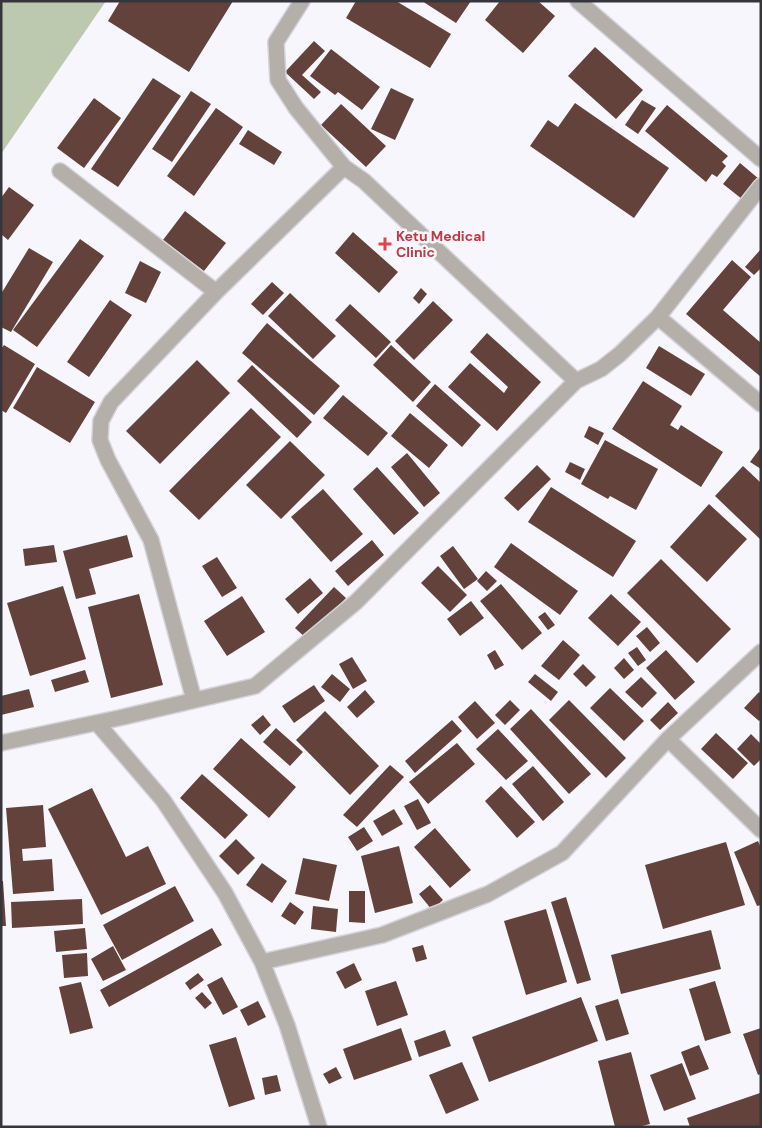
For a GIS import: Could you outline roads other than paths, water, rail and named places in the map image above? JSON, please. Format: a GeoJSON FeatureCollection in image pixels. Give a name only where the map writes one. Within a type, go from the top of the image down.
{"type":"FeatureCollection","features":[{"type":"Feature","properties":{"kind":"street"},"geometry":{"type":"LineString","coordinates":[[302,1],[276,42],[278,80],[296,108],[344,167],[364,181],[576,381]]}},
{"type":"Feature","properties":{"kind":"street"},"geometry":{"type":"LineString","coordinates":[[578,1],[761,159]]}},
{"type":"Feature","properties":{"kind":"street"},"geometry":{"type":"LineString","coordinates":[[194,700],[151,540],[108,460],[100,440],[101,421],[111,402],[216,292],[344,167]]}},
{"type":"Feature","properties":{"kind":"street"},"geometry":{"type":"LineString","coordinates":[[60,171],[216,292]]}},
{"type":"Feature","properties":{"kind":"street"},"geometry":{"type":"LineString","coordinates":[[1,743],[97,723],[255,686],[356,602],[576,381],[601,369],[620,354],[658,317],[761,186]]}},
{"type":"Feature","properties":{"kind":"street"},"geometry":{"type":"LineString","coordinates":[[658,317],[761,404]]}},
{"type":"Feature","properties":{"kind":"street"},"geometry":{"type":"LineString","coordinates":[[262,962],[382,936],[497,889],[562,853],[668,739],[761,652]]}},
{"type":"Feature","properties":{"kind":"street"},"geometry":{"type":"LineString","coordinates":[[97,723],[163,800],[225,893],[262,962],[287,1024],[319,1127]]}},
{"type":"Feature","properties":{"kind":"street"},"geometry":{"type":"LineString","coordinates":[[668,739],[761,830]]}},
{"type":"Feature","properties":{"kind":"place","name":"Ketu Medical Clinic"},"geometry":{"type":"Point","coordinates":[385,244]}}]}
